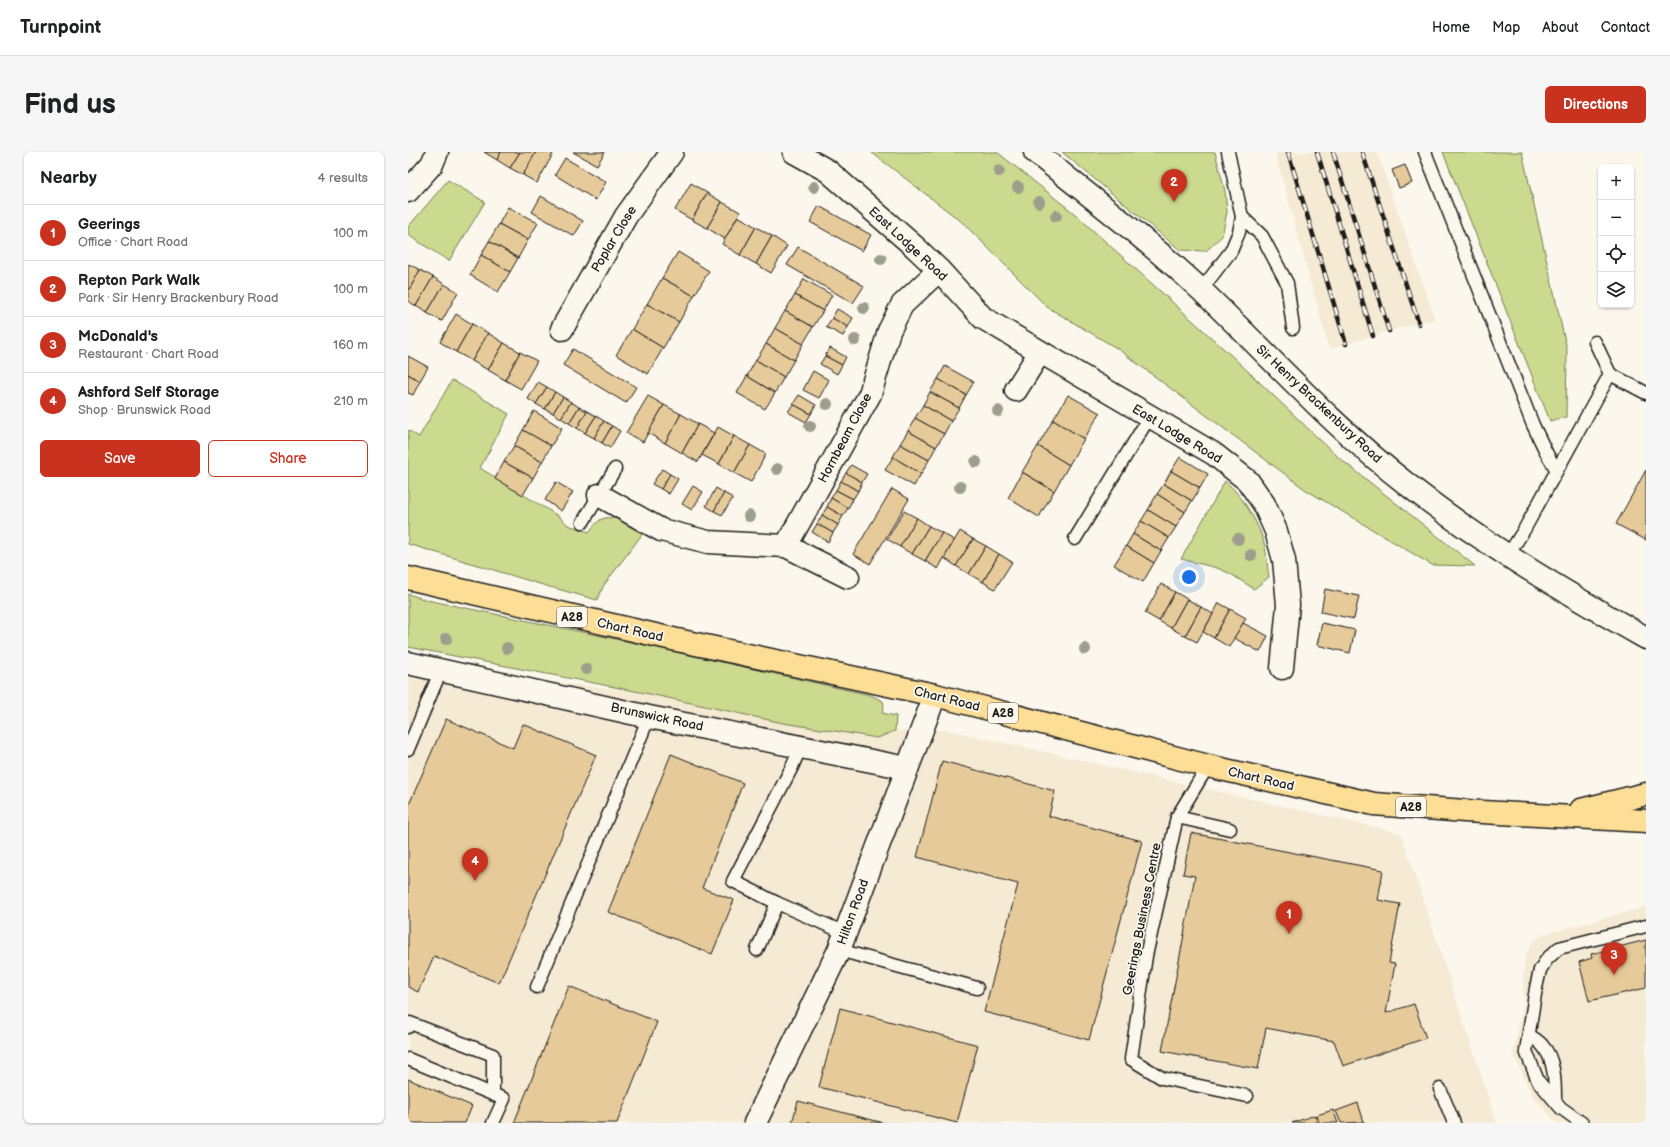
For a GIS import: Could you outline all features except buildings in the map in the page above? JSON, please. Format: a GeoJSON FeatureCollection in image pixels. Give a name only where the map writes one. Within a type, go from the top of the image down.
{"type":"FeatureCollection","features":[{"type":"Feature","properties":{"kind":"main road","name":"Chart Road"},"geometry":{"type":"LineString","coordinates":[[408,578],[677,640],[935,695],[1208,766],[1374,804],[1465,811],[1646,821]]}},
{"type":"Feature","properties":{"kind":"main road","name":"Chart Road"},"geometry":{"type":"LineString","coordinates":[[1558,815],[1646,794]]}},
{"type":"Feature","properties":{"kind":"street"},"geometry":{"type":"LineString","coordinates":[[408,191],[432,164],[437,152]]}},
{"type":"Feature","properties":{"kind":"street","name":"Poplar Close"},"geometry":{"type":"LineString","coordinates":[[562,329],[626,216],[672,152]]}},
{"type":"Feature","properties":{"kind":"street","name":"East Lodge Road"},"geometry":{"type":"LineString","coordinates":[[794,152],[828,171],[916,248],[984,318],[1214,454],[1248,481],[1264,504],[1276,530],[1284,560],[1288,605],[1282,668]]}},
{"type":"Feature","properties":{"kind":"street","name":"Sir Henry Brackenbury Road"},"geometry":{"type":"LineString","coordinates":[[1035,152],[1152,247],[1201,290],[1335,422],[1366,451],[1408,486],[1508,555],[1646,638]]}},
{"type":"Feature","properties":{"kind":"street","name":"Hornbeam Close"},"geometry":{"type":"LineString","coordinates":[[786,546],[870,394],[889,330],[902,305],[939,270]]}},
{"type":"Feature","properties":{"kind":"street"},"geometry":{"type":"LineString","coordinates":[[1016,390],[1040,352]]}},
{"type":"Feature","properties":{"kind":"street"},"geometry":{"type":"LineString","coordinates":[[599,495],[661,530],[708,542],[786,546],[848,577]]}},
{"type":"Feature","properties":{"kind":"street","name":"Brunswick Road"},"geometry":{"type":"LineString","coordinates":[[408,663],[650,717],[907,768]]}},
{"type":"Feature","properties":{"kind":"street","name":"Hilton Road"},"geometry":{"type":"LineString","coordinates":[[755,1123],[842,941],[907,768],[928,717],[935,695]]}},
{"type":"Feature","properties":{"kind":"lane"},"geometry":{"type":"LineString","coordinates":[[1201,290],[1231,251],[1239,232],[1242,217],[1228,152]]}},
{"type":"Feature","properties":{"kind":"lane"},"geometry":{"type":"LineString","coordinates":[[1425,152],[1533,425],[1556,469]]}},
{"type":"Feature","properties":{"kind":"lane"},"geometry":{"type":"LineString","coordinates":[[1242,217],[1262,236],[1287,283],[1293,328]]}},
{"type":"Feature","properties":{"kind":"lane"},"geometry":{"type":"LineString","coordinates":[[1595,342],[1610,374],[1646,393]]}},
{"type":"Feature","properties":{"kind":"lane"},"geometry":{"type":"LineString","coordinates":[[1508,555],[1524,530],[1556,469],[1610,374]]}},
{"type":"Feature","properties":{"kind":"lane"},"geometry":{"type":"LineString","coordinates":[[1076,539],[1150,416]]}},
{"type":"Feature","properties":{"kind":"lane"},"geometry":{"type":"LineString","coordinates":[[583,522],[615,469]]}},
{"type":"Feature","properties":{"kind":"lane"},"geometry":{"type":"LineString","coordinates":[[408,748],[441,670]]}},
{"type":"Feature","properties":{"kind":"lane"},"geometry":{"type":"LineString","coordinates":[[537,987],[650,717]]}},
{"type":"Feature","properties":{"kind":"lane"},"geometry":{"type":"LineString","coordinates":[[801,746],[792,767],[733,881],[777,902],[842,941],[976,988]]}},
{"type":"Feature","properties":{"kind":"lane","name":"Geerings Business Centre"},"geometry":{"type":"LineString","coordinates":[[1208,766],[1177,817],[1146,956],[1131,1059],[1162,1078],[1247,1096]]}},
{"type":"Feature","properties":{"kind":"lane"},"geometry":{"type":"LineString","coordinates":[[1177,817],[1230,829]]}},
{"type":"Feature","properties":{"kind":"lane"},"geometry":{"type":"LineString","coordinates":[[757,950],[777,902]]}},
{"type":"Feature","properties":{"kind":"lane"},"geometry":{"type":"LineString","coordinates":[[1582,1123],[1561,1108],[1538,1080],[1526,1051],[1540,970],[1547,959],[1559,948],[1646,926]]}},
{"type":"Feature","properties":{"kind":"lane"},"geometry":{"type":"LineString","coordinates":[[408,1027],[410,1023],[493,1054],[493,1094]]}},
{"type":"Feature","properties":{"kind":"lane"},"geometry":{"type":"LineString","coordinates":[[1529,1035],[1542,1045],[1550,1058],[1555,1077],[1555,1100]]}},
{"type":"Feature","properties":{"kind":"lane"},"geometry":{"type":"LineString","coordinates":[[408,1059],[504,1099],[493,1123]]}},
{"type":"Feature","properties":{"kind":"lane"},"geometry":{"type":"LineString","coordinates":[[1440,1089],[1454,1123]]}},
{"type":"Feature","properties":{"kind":"shaded area"},"geometry":{"type":"Polygon","coordinates":[[[1275,152],[1377,152],[1435,319],[1329,349],[1275,152]]]}},
{"type":"Feature","properties":{"kind":"shaded area"},"geometry":{"type":"Polygon","coordinates":[[[408,664],[645,693],[895,731],[948,730],[1401,833],[1497,1123],[408,1123],[408,664]]]}},
{"type":"Feature","properties":{"kind":"shaded area"},"geometry":{"type":"Polygon","coordinates":[[[1646,907],[1646,1123],[1557,1123],[1533,1097],[1513,1053],[1524,1001],[1523,978],[1525,958],[1531,944],[1544,934],[1646,907]]]}},
{"type":"Feature","properties":{"kind":"green space"},"geometry":{"type":"Polygon","coordinates":[[[871,152],[997,152],[1075,214],[1235,359],[1338,457],[1475,566],[1432,565],[1306,490],[1118,349],[1047,307],[962,222],[871,152]]]}},
{"type":"Feature","properties":{"kind":"green space"},"geometry":{"type":"Polygon","coordinates":[[[1062,152],[1215,152],[1225,191],[1227,212],[1222,236],[1206,251],[1180,250],[1062,152]]]}},
{"type":"Feature","properties":{"kind":"green space"},"geometry":{"type":"Polygon","coordinates":[[[1443,152],[1522,152],[1567,350],[1566,417],[1550,421],[1443,152]]]}},
{"type":"Feature","properties":{"kind":"green space"},"geometry":{"type":"Polygon","coordinates":[[[448,180],[485,202],[449,261],[408,235],[408,227],[448,180]]]}},
{"type":"Feature","properties":{"kind":"green space"},"geometry":{"type":"Polygon","coordinates":[[[452,380],[509,414],[480,468],[558,516],[568,525],[589,532],[600,520],[611,518],[628,523],[644,532],[604,585],[597,600],[408,544],[408,430],[419,437],[452,380]]]}},
{"type":"Feature","properties":{"kind":"green space"},"geometry":{"type":"Polygon","coordinates":[[[1225,481],[1237,493],[1249,509],[1262,535],[1266,551],[1269,577],[1254,589],[1231,574],[1217,568],[1181,559],[1225,481]]]}},
{"type":"Feature","properties":{"kind":"green space"},"geometry":{"type":"Polygon","coordinates":[[[408,594],[427,600],[664,649],[870,695],[883,701],[884,706],[882,713],[896,716],[895,731],[877,738],[783,723],[645,693],[408,647],[408,594]]]}},
{"type":"Feature","properties":{"kind":"railway"},"geometry":{"type":"LineString","coordinates":[[1288,152],[1346,344]]}},
{"type":"Feature","properties":{"kind":"railway"},"geometry":{"type":"LineString","coordinates":[[1317,152],[1373,336]]}},
{"type":"Feature","properties":{"kind":"railway"},"geometry":{"type":"LineString","coordinates":[[1333,152],[1389,331]]}},
{"type":"Feature","properties":{"kind":"railway"},"geometry":{"type":"LineString","coordinates":[[1362,152],[1419,324]]}},
{"type":"Feature","properties":{"kind":"place","name":"Repton Park Walk"},"geometry":{"type":"Point","coordinates":[1174,202]}},
{"type":"Feature","properties":{"kind":"place","name":"Ashford Self Storage"},"geometry":{"type":"Point","coordinates":[475,881]}},
{"type":"Feature","properties":{"kind":"place","name":"Geerings"},"geometry":{"type":"Point","coordinates":[1289,934]}},
{"type":"Feature","properties":{"kind":"place","name":"McDonald's"},"geometry":{"type":"Point","coordinates":[1614,975]}}]}
